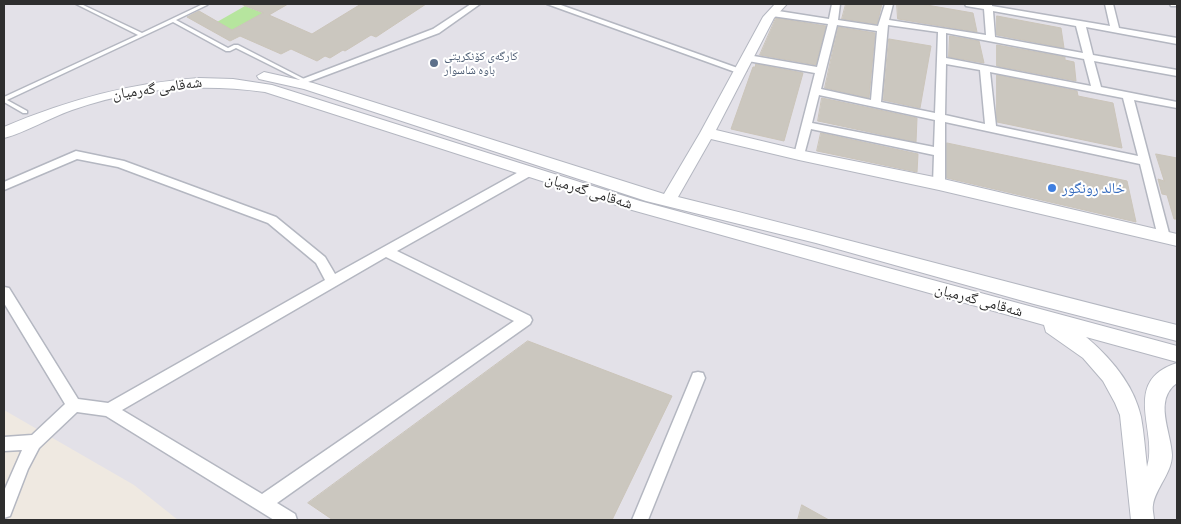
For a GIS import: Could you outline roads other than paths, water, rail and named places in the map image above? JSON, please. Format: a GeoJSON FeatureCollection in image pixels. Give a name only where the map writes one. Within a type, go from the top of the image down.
{"type":"FeatureCollection","features":[{"type":"Feature","properties":{"kind":"main road"},"geometry":{"type":"LineString","coordinates":[[668,200],[776,8]]}},
{"type":"Feature","properties":{"kind":"main road","name":"شەقامی گەرمیان"},"geometry":{"type":"LineString","coordinates":[[4,122],[25,112],[110,84],[177,72],[226,72],[300,81],[612,184],[836,242],[1034,297],[1177,332]]}},
{"type":"Feature","properties":{"kind":"main road","name":"شەقامی گەرمیان"},"geometry":{"type":"LineString","coordinates":[[4,132],[52,112],[105,96],[171,83],[224,82],[280,91],[638,206],[1177,354]]}},
{"type":"Feature","properties":{"kind":"main road"},"geometry":{"type":"LineString","coordinates":[[707,133],[1171,238]]}},
{"type":"Feature","properties":{"kind":"main road"},"geometry":{"type":"LineString","coordinates":[[832,260],[836,242]]}},
{"type":"Feature","properties":{"kind":"main road"},"geometry":{"type":"LineString","coordinates":[[1028,313],[1061,330],[1099,360],[1125,398],[1130,415],[1143,512]]}},
{"type":"Feature","properties":{"kind":"main road"},"geometry":{"type":"LineString","coordinates":[[1143,512],[1161,457],[1154,410],[1155,395],[1163,382],[1177,372]]}},
{"type":"Feature","properties":{"kind":"street"},"geometry":{"type":"LineString","coordinates":[[300,81],[436,31],[476,4]]}},
{"type":"Feature","properties":{"kind":"street"},"geometry":{"type":"LineString","coordinates":[[551,4],[745,65],[821,71]]}},
{"type":"Feature","properties":{"kind":"street"},"geometry":{"type":"LineString","coordinates":[[799,155],[834,22],[836,4]]}},
{"type":"Feature","properties":{"kind":"street"},"geometry":{"type":"LineString","coordinates":[[876,103],[884,26],[889,4]]}},
{"type":"Feature","properties":{"kind":"street"},"geometry":{"type":"LineString","coordinates":[[969,4],[988,5],[1177,41]]}},
{"type":"Feature","properties":{"kind":"street"},"geometry":{"type":"LineString","coordinates":[[1109,4],[1114,30]]}},
{"type":"Feature","properties":{"kind":"street"},"geometry":{"type":"LineString","coordinates":[[988,5],[991,39]]}},
{"type":"Feature","properties":{"kind":"street"},"geometry":{"type":"LineString","coordinates":[[776,8],[834,22],[942,30],[1177,73]]}},
{"type":"Feature","properties":{"kind":"street"},"geometry":{"type":"LineString","coordinates":[[1080,23],[1097,90]]}},
{"type":"Feature","properties":{"kind":"street"},"geometry":{"type":"LineString","coordinates":[[939,184],[942,30]]}},
{"type":"Feature","properties":{"kind":"street"},"geometry":{"type":"LineString","coordinates":[[942,60],[1177,105]]}},
{"type":"Feature","properties":{"kind":"street"},"geometry":{"type":"LineString","coordinates":[[985,68],[991,128]]}},
{"type":"Feature","properties":{"kind":"street"},"geometry":{"type":"LineString","coordinates":[[816,91],[940,116],[1145,162]]}},
{"type":"Feature","properties":{"kind":"street"},"geometry":{"type":"LineString","coordinates":[[1128,96],[1145,162],[1171,238]]}},
{"type":"Feature","properties":{"kind":"street"},"geometry":{"type":"LineString","coordinates":[[807,125],[939,152]]}},
{"type":"Feature","properties":{"kind":"street"},"geometry":{"type":"LineString","coordinates":[[4,186],[76,155],[120,164],[272,220],[321,260],[332,281]]}},
{"type":"Feature","properties":{"kind":"street"},"geometry":{"type":"LineString","coordinates":[[109,410],[332,281],[528,172]]}},
{"type":"Feature","properties":{"kind":"street"},"geometry":{"type":"LineString","coordinates":[[262,504],[525,320],[386,251]]}},
{"type":"Feature","properties":{"kind":"street"},"geometry":{"type":"LineString","coordinates":[[4,292],[74,405]]}},
{"type":"Feature","properties":{"kind":"street"},"geometry":{"type":"LineString","coordinates":[[640,520],[698,378]]}},
{"type":"Feature","properties":{"kind":"street"},"geometry":{"type":"LineString","coordinates":[[74,405],[109,410],[289,520]]}},
{"type":"Feature","properties":{"kind":"street"},"geometry":{"type":"LineString","coordinates":[[4,510],[22,465],[36,442],[74,405]]}},
{"type":"Feature","properties":{"kind":"street"},"geometry":{"type":"LineString","coordinates":[[4,444],[36,442]]}},
{"type":"Feature","properties":{"kind":"lane"},"geometry":{"type":"LineString","coordinates":[[78,4],[142,35]]}},
{"type":"Feature","properties":{"kind":"lane"},"geometry":{"type":"LineString","coordinates":[[4,99],[206,4]]}},
{"type":"Feature","properties":{"kind":"lane"},"geometry":{"type":"LineString","coordinates":[[173,20],[228,50],[236,46],[300,81]]}},
{"type":"Feature","properties":{"kind":"lane"},"geometry":{"type":"LineString","coordinates":[[4,99],[25,112]]}},
{"type":"Feature","properties":{"kind":"place","name":"کارگەی کۆنکریتی باوە شاسوار"},"geometry":{"type":"Point","coordinates":[434,63]}},
{"type":"Feature","properties":{"kind":"place","name":"خالد رونگور"},"geometry":{"type":"Point","coordinates":[1052,188]}}]}
